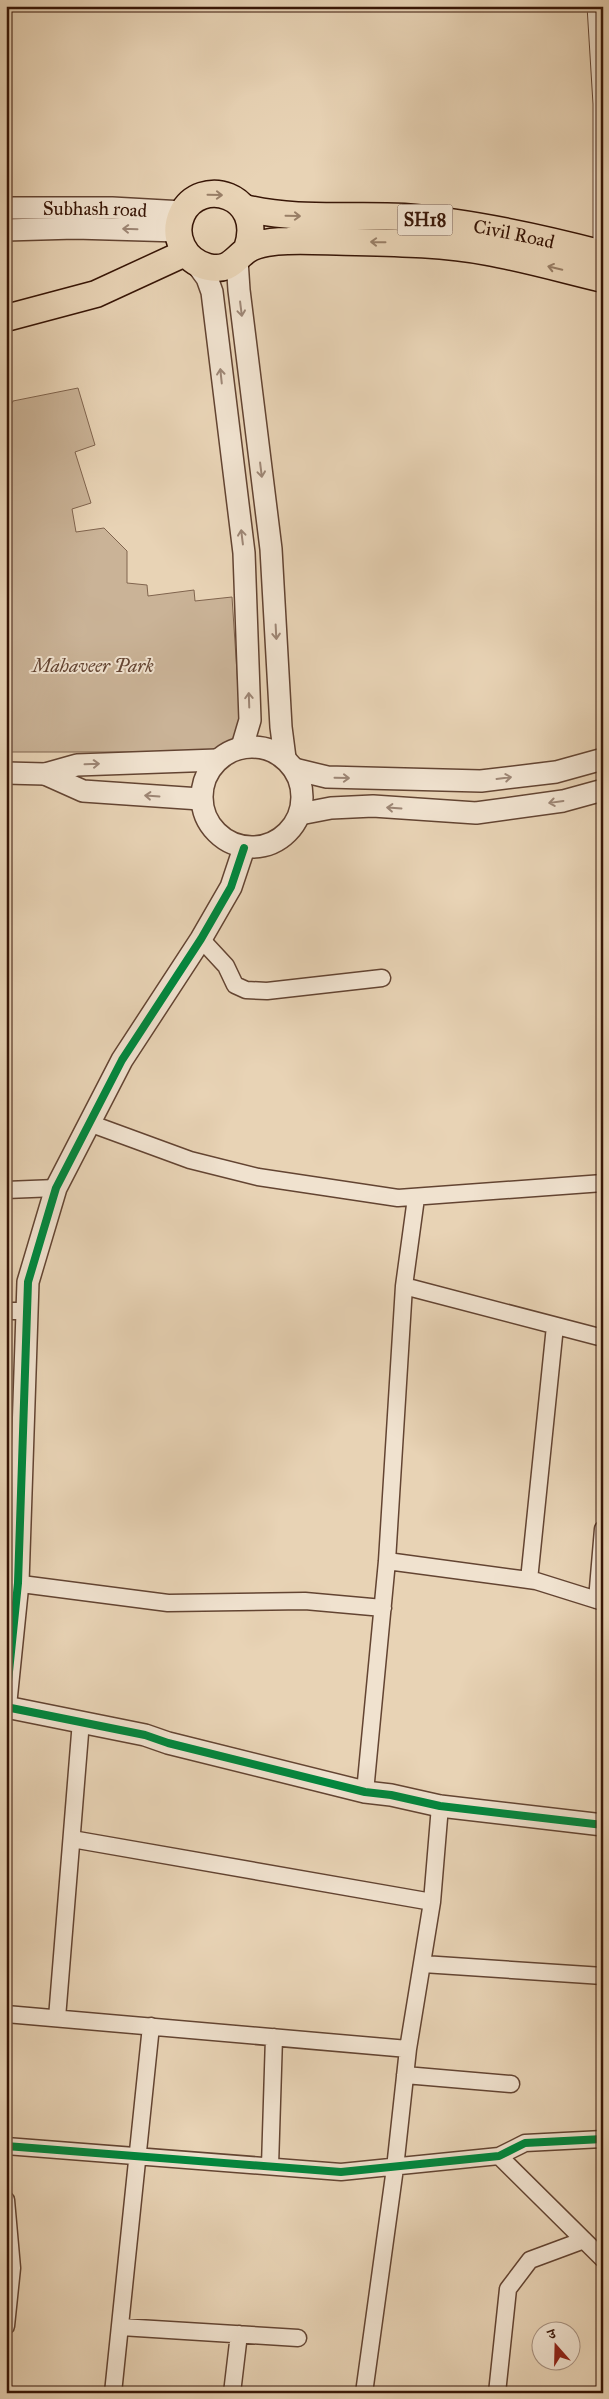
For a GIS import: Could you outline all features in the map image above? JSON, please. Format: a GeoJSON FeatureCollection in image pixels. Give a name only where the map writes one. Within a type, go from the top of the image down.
{"type":"FeatureCollection","features":[{"type":"Feature","properties":{"kind":"main road","name":"SH18"},"geometry":{"type":"LineString","coordinates":[[6,335],[49,323],[71,312],[96,294],[186,240],[193,201],[206,195],[220,194],[234,199],[245,208]]}},
{"type":"Feature","properties":{"kind":"main road","name":"Civil Road"},"geometry":{"type":"LineString","coordinates":[[245,208],[285,216],[405,217],[491,228],[600,254]]}},
{"type":"Feature","properties":{"kind":"main road"},"geometry":{"type":"LineString","coordinates":[[242,255],[252,236],[251,221],[245,208]]}},
{"type":"Feature","properties":{"kind":"main road","name":"SH18"},"geometry":{"type":"LineString","coordinates":[[186,240],[210,267],[224,267],[242,255]]}},
{"type":"Feature","properties":{"kind":"main road","name":"Civil Road"},"geometry":{"type":"LineString","coordinates":[[242,255],[262,244],[286,241],[404,243],[487,251],[603,279]]}},
{"type":"Feature","properties":{"kind":"main road","name":"SH18"},"geometry":{"type":"LineString","coordinates":[[6,300],[35,292],[63,291],[96,294]]}},
{"type":"Feature","properties":{"kind":"main road"},"geometry":{"type":"LineString","coordinates":[[6,318],[96,294]]}},
{"type":"Feature","properties":{"kind":"street","name":"Subhash road"},"geometry":{"type":"LineString","coordinates":[[8,208],[186,240]]}},
{"type":"Feature","properties":{"kind":"street"},"geometry":{"type":"LineString","coordinates":[[7,230],[8,208]]}},
{"type":"Feature","properties":{"kind":"street","name":"Subhash road"},"geometry":{"type":"LineString","coordinates":[[7,230],[67,218]]}},
{"type":"Feature","properties":{"kind":"street"},"geometry":{"type":"LineString","coordinates":[[186,240],[207,278],[212,292],[244,553],[250,720],[242,747]]}},
{"type":"Feature","properties":{"kind":"street"},"geometry":{"type":"LineString","coordinates":[[217,760],[204,778],[200,799],[206,821],[222,839],[244,848],[267,846],[288,834],[300,814],[303,798],[300,781],[290,764],[281,728],[272,549],[239,290],[242,255]]}},
{"type":"Feature","properties":{"kind":"street"},"geometry":{"type":"LineString","coordinates":[[6,773],[45,774],[77,765],[217,760],[242,747],[258,746],[274,751],[290,764],[327,777],[480,781],[556,772],[603,759]]}},
{"type":"Feature","properties":{"kind":"street"},"geometry":{"type":"LineString","coordinates":[[45,774],[83,791],[200,799]]}},
{"type":"Feature","properties":{"kind":"street"},"geometry":{"type":"LineString","coordinates":[[300,814],[331,808],[373,806],[476,813],[563,801],[603,790]]}},
{"type":"Feature","properties":{"kind":"street"},"geometry":{"type":"LineString","coordinates":[[6,1701],[12,1582],[16,1311],[28,1282],[56,1188],[122,1060],[201,939],[231,887],[244,848]]}},
{"type":"Feature","properties":{"kind":"street"},"geometry":{"type":"LineString","coordinates":[[201,939],[226,966],[236,986],[246,990],[266,992],[382,978]]}},
{"type":"Feature","properties":{"kind":"street"},"geometry":{"type":"LineString","coordinates":[[89,1123],[190,1160],[258,1177],[388,1197],[416,1198],[603,1183]]}},
{"type":"Feature","properties":{"kind":"street"},"geometry":{"type":"LineString","coordinates":[[6,1190],[56,1188]]}},
{"type":"Feature","properties":{"kind":"street"},"geometry":{"type":"LineString","coordinates":[[365,1792],[387,1562],[404,1286],[416,1198]]}},
{"type":"Feature","properties":{"kind":"street"},"geometry":{"type":"LineString","coordinates":[[404,1286],[603,1338]]}},
{"type":"Feature","properties":{"kind":"street"},"geometry":{"type":"LineString","coordinates":[[529,1580],[555,1326]]}},
{"type":"Feature","properties":{"kind":"street"},"geometry":{"type":"LineString","coordinates":[[387,1562],[529,1580],[600,1601],[603,1529]]}},
{"type":"Feature","properties":{"kind":"street"},"geometry":{"type":"LineString","coordinates":[[12,1582],[168,1603],[304,1601],[383,1608]]}},
{"type":"Feature","properties":{"kind":"street"},"geometry":{"type":"LineString","coordinates":[[6,1707],[145,1735],[168,1743],[365,1792],[391,1795],[440,1806],[603,1825]]}},
{"type":"Feature","properties":{"kind":"street"},"geometry":{"type":"LineString","coordinates":[[57,2018],[81,1721]]}},
{"type":"Feature","properties":{"kind":"street"},"geometry":{"type":"LineString","coordinates":[[364,2393],[395,2168],[408,2049],[424,1964],[432,1902],[440,1806]]}},
{"type":"Feature","properties":{"kind":"street"},"geometry":{"type":"LineString","coordinates":[[72,1839],[432,1902]]}},
{"type":"Feature","properties":{"kind":"street"},"geometry":{"type":"LineString","coordinates":[[424,1964],[603,1976]]}},
{"type":"Feature","properties":{"kind":"street"},"geometry":{"type":"LineString","coordinates":[[6,2014],[408,2049]]}},
{"type":"Feature","properties":{"kind":"street"},"geometry":{"type":"LineString","coordinates":[[113,2393],[140,2156],[151,2026]]}},
{"type":"Feature","properties":{"kind":"street"},"geometry":{"type":"LineString","coordinates":[[270,2166],[274,2037]]}},
{"type":"Feature","properties":{"kind":"street"},"geometry":{"type":"LineString","coordinates":[[405,2075],[511,2084]]}},
{"type":"Feature","properties":{"kind":"street"},"geometry":{"type":"LineString","coordinates":[[6,2146],[342,2172],[500,2156],[525,2143],[603,2139]]}},
{"type":"Feature","properties":{"kind":"street"},"geometry":{"type":"LineString","coordinates":[[500,2156],[603,2259]]}},
{"type":"Feature","properties":{"kind":"street"},"geometry":{"type":"LineString","coordinates":[[6,2200],[12,2268],[6,2326]]}},
{"type":"Feature","properties":{"kind":"street"},"geometry":{"type":"LineString","coordinates":[[496,2393],[508,2289],[530,2260],[584,2240]]}},
{"type":"Feature","properties":{"kind":"street"},"geometry":{"type":"LineString","coordinates":[[121,2327],[298,2338]]}},
{"type":"Feature","properties":{"kind":"street"},"geometry":{"type":"LineString","coordinates":[[232,2393],[239,2334]]}},
{"type":"Feature","properties":{"kind":"lane"},"geometry":{"type":"LineString","coordinates":[[592,6],[598,104],[600,254]]}},
{"type":"Feature","properties":{"kind":"green space","name":"Mahaveer Park"},"geometry":{"type":"Polygon","coordinates":[[[78,388],[95,445],[75,452],[91,503],[72,509],[76,532],[104,528],[127,551],[127,583],[147,585],[148,596],[194,590],[195,601],[232,597],[241,734],[217,752],[6,752],[6,415],[13,401],[78,388]]]}},
{"type":"Feature","properties":{"kind":"cycle path"},"geometry":{"type":"LineString","coordinates":[[6,1701],[18,1583],[28,1282],[56,1188],[122,1060],[201,939],[231,887],[244,848]]}},
{"type":"Feature","properties":{"kind":"cycle path"},"geometry":{"type":"LineString","coordinates":[[6,1707],[145,1735],[168,1743],[365,1792],[391,1795],[440,1806],[603,1825]]}},
{"type":"Feature","properties":{"kind":"cycle path"},"geometry":{"type":"LineString","coordinates":[[6,2146],[341,2172],[499,2156],[525,2143],[603,2139]]}}]}
